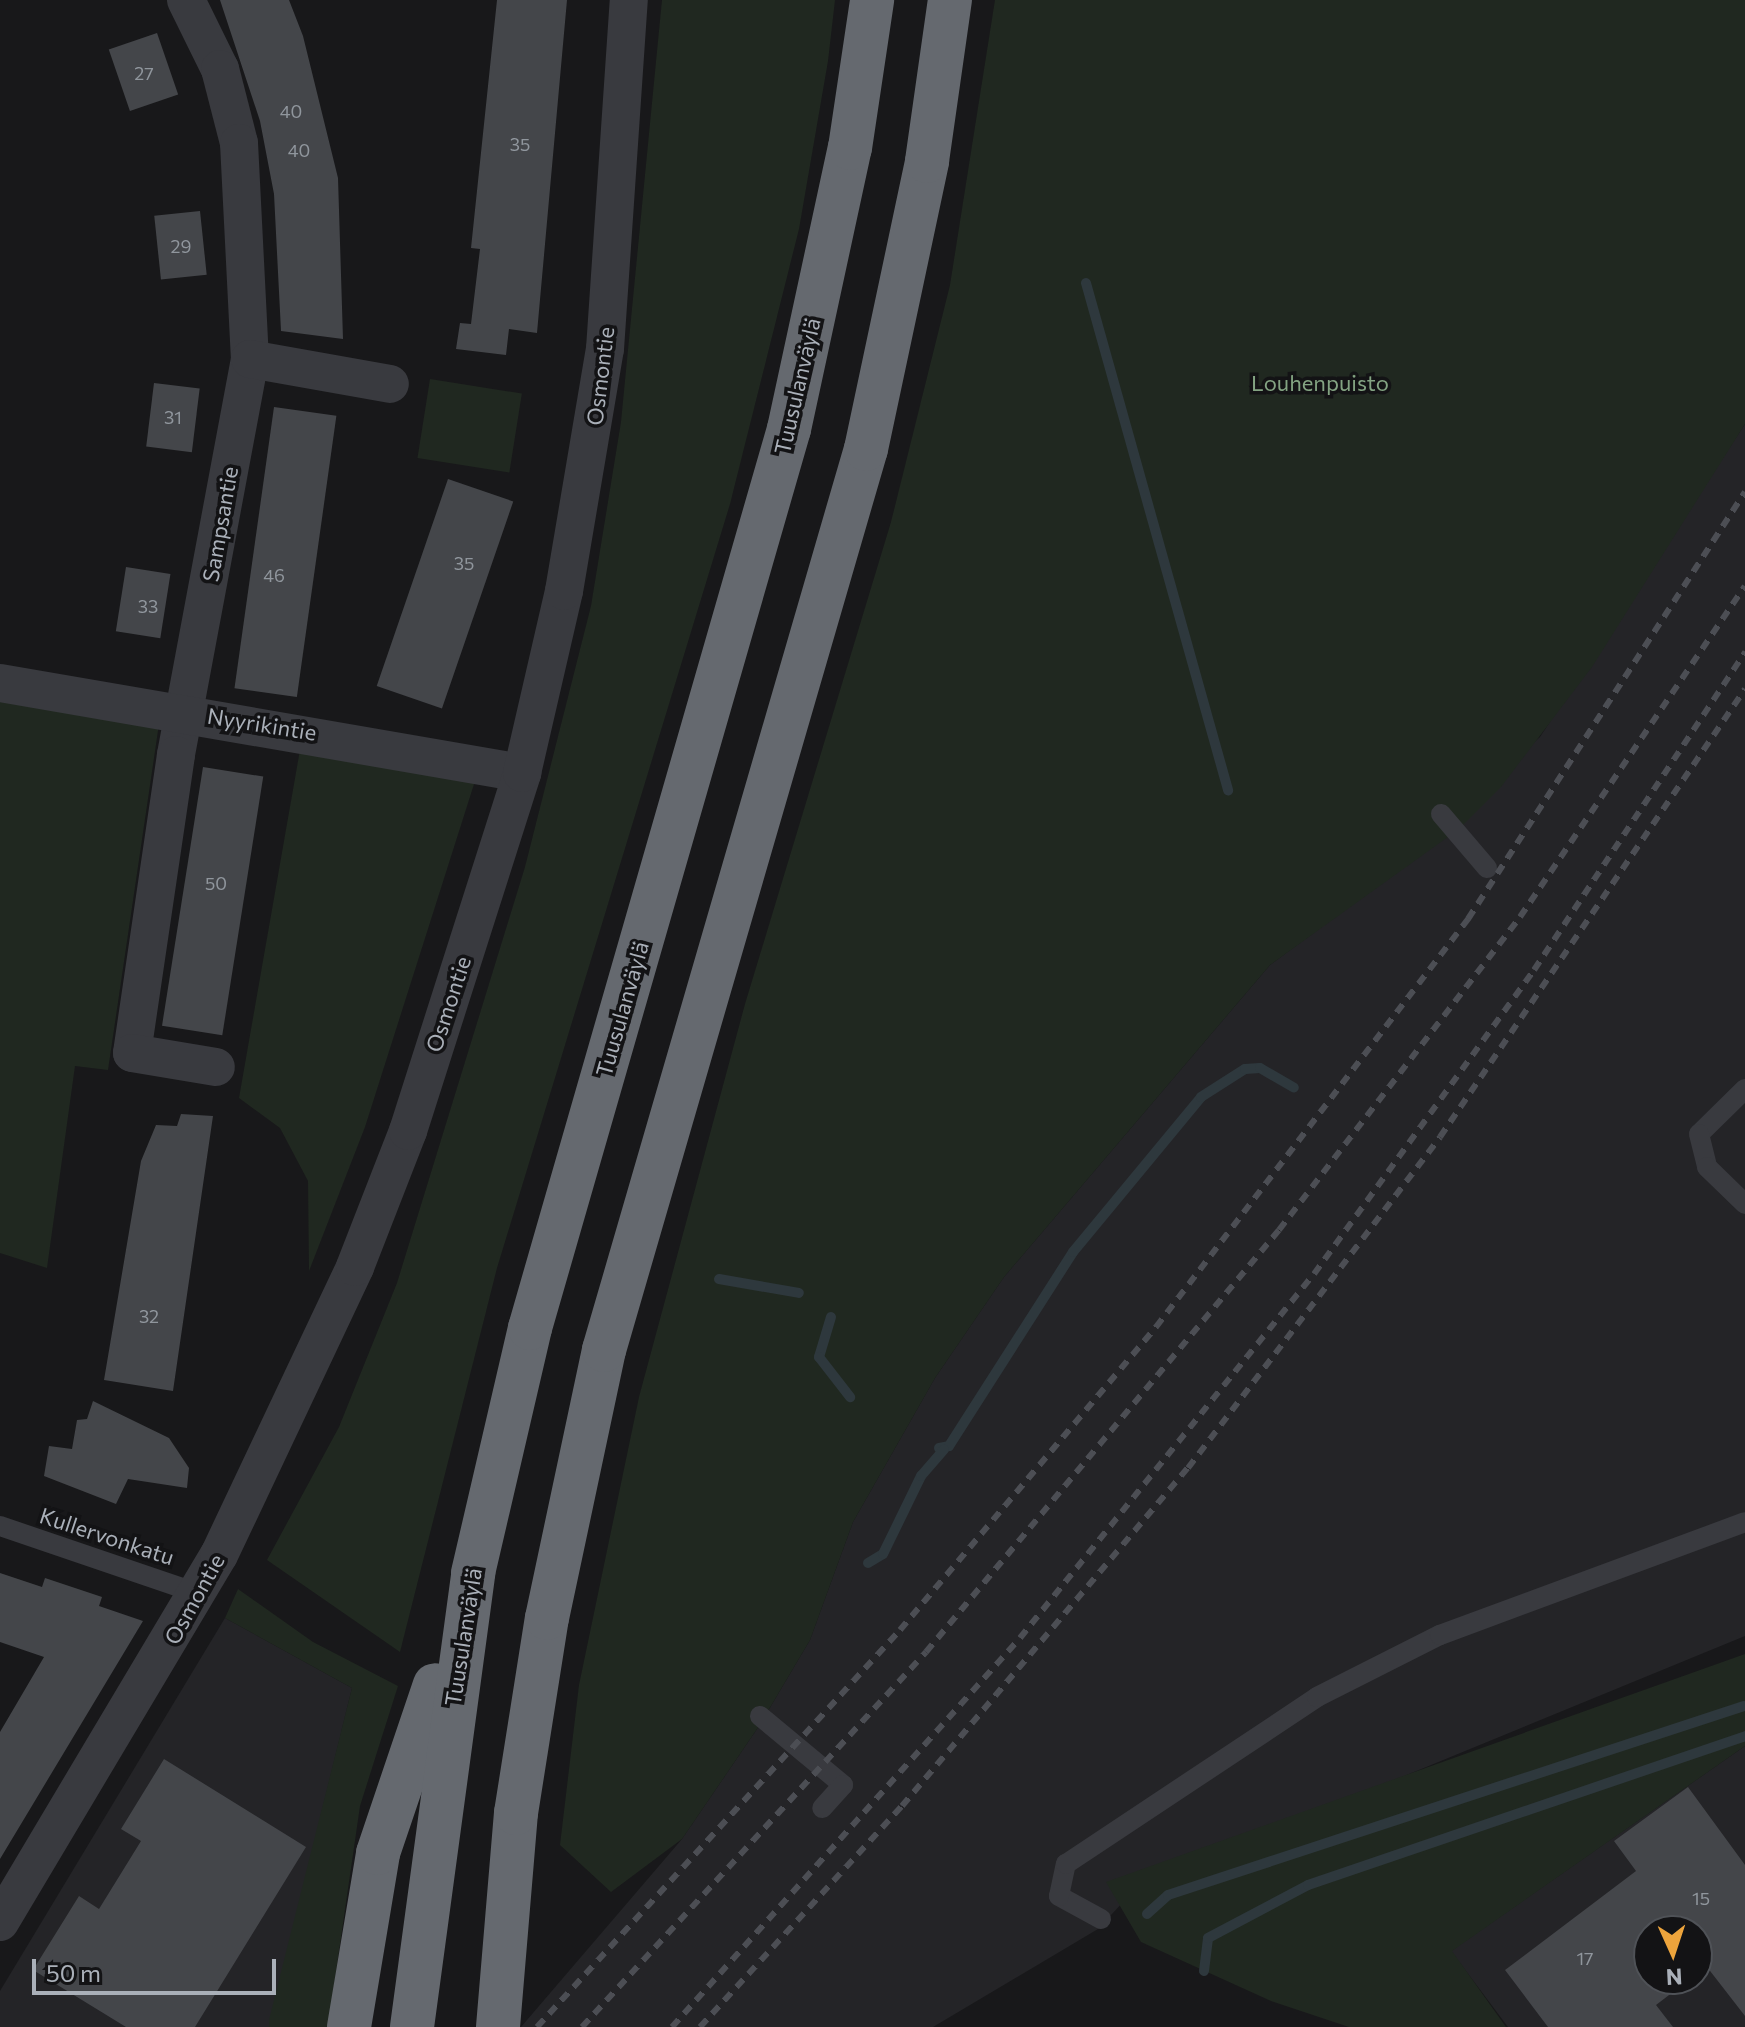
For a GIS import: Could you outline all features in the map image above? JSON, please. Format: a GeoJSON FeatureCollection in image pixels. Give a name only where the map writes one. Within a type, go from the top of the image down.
{"type":"FeatureCollection","features":[{"type":"Feature","properties":{"kind":"highway","name":"Tuusulanväylä"},"geometry":{"type":"LineString","coordinates":[[412,2027],[473,1573],[530,1328],[789,429],[850,148],[872,0]]}},
{"type":"Feature","properties":{"kind":"highway"},"geometry":{"type":"LineString","coordinates":[[498,2027],[503,1948],[547,1618],[604,1350],[866,449],[927,161],[950,0]]}},
{"type":"Feature","properties":{"kind":"highway"},"geometry":{"type":"LineString","coordinates":[[349,2027],[378,1853],[473,1573]]}},
{"type":"Feature","properties":{"kind":"street","name":"Sampsantie"},"geometry":{"type":"LineString","coordinates":[[186,0],[220,69],[239,143],[250,359],[185,712],[132,1053],[216,1067]]}},
{"type":"Feature","properties":{"kind":"street","name":"Osmontie"},"geometry":{"type":"LineString","coordinates":[[0,1922],[197,1593],[370,1230],[522,773],[564,591],[605,349],[629,0]]}},
{"type":"Feature","properties":{"kind":"street"},"geometry":{"type":"LineString","coordinates":[[250,359],[390,384]]}},
{"type":"Feature","properties":{"kind":"street","name":"Nyyrikintie"},"geometry":{"type":"LineString","coordinates":[[0,683],[185,712],[522,773]]}},
{"type":"Feature","properties":{"kind":"lane"},"geometry":{"type":"LineString","coordinates":[[1441,814],[1487,868]]}},
{"type":"Feature","properties":{"kind":"lane"},"geometry":{"type":"LineString","coordinates":[[1745,1089],[1699,1134],[1707,1167],[1745,1204]]}},
{"type":"Feature","properties":{"kind":"lane"},"geometry":{"type":"LineString","coordinates":[[1101,1919],[1059,1896],[1066,1864],[1317,1697],[1440,1635],[1745,1522]]}},
{"type":"Feature","properties":{"kind":"lane","name":"Kullervonkatu"},"geometry":{"type":"LineString","coordinates":[[0,1526],[197,1593]]}},
{"type":"Feature","properties":{"kind":"lane"},"geometry":{"type":"LineString","coordinates":[[760,1716],[843,1785],[822,1808]]}},
{"type":"Feature","properties":{"kind":"shaded area"},"geometry":{"type":"Polygon","coordinates":[[[1745,424],[1745,1636],[1139,1885],[1098,1929],[933,2027],[521,2027],[682,1839],[759,1726],[810,1640],[853,1522],[935,1378],[1004,1277],[1270,965],[1369,892],[1540,737],[1745,424]]]}},
{"type":"Feature","properties":{"kind":"shaded area"},"geometry":{"type":"Polygon","coordinates":[[[225,1618],[352,1688],[269,2027],[0,2027],[0,1991],[225,1618]]]}},
{"type":"Feature","properties":{"kind":"shaded area"},"geometry":{"type":"Polygon","coordinates":[[[1745,1746],[1745,2027],[1508,2027],[1451,1951],[1745,1746]]]}},
{"type":"Feature","properties":{"kind":"green space"},"geometry":{"type":"Polygon","coordinates":[[[662,0],[835,0],[828,61],[799,229],[730,504],[497,1268],[400,1652],[267,1560],[339,1427],[397,1283],[525,867],[591,606],[621,422],[662,0]]]}},
{"type":"Feature","properties":{"kind":"green space","name":"Louhenpuisto"},"geometry":{"type":"Polygon","coordinates":[[[995,0],[1745,0],[1745,424],[1592,667],[1501,787],[1459,829],[1270,965],[1004,1277],[935,1378],[853,1522],[810,1640],[759,1726],[682,1839],[611,1892],[560,1845],[579,1685],[639,1397],[745,1004],[891,522],[950,285],[995,0]]]}},
{"type":"Feature","properties":{"kind":"green space"},"geometry":{"type":"Polygon","coordinates":[[[430,379],[522,394],[509,473],[417,458],[430,379]]]}},
{"type":"Feature","properties":{"kind":"green space"},"geometry":{"type":"Polygon","coordinates":[[[0,700],[159,724],[108,1070],[75,1066],[47,1268],[0,1253],[0,700]]]}},
{"type":"Feature","properties":{"kind":"green space"},"geometry":{"type":"Polygon","coordinates":[[[301,744],[475,781],[365,1127],[309,1271],[308,1181],[280,1128],[239,1098],[301,744]]]}},
{"type":"Feature","properties":{"kind":"green space"},"geometry":{"type":"Polygon","coordinates":[[[238,1589],[313,1642],[398,1686],[360,1806],[328,2027],[269,2027],[269,2020],[352,1688],[225,1618],[238,1589]]]}},
{"type":"Feature","properties":{"kind":"green space"},"geometry":{"type":"Polygon","coordinates":[[[1745,1654],[1745,1746],[1452,1951],[1506,2027],[1349,2027],[1271,2001],[1141,1942],[1106,1882],[1745,1654]]]}},
{"type":"Feature","properties":{"kind":"building"},"geometry":{"type":"Polygon","coordinates":[[[220,0],[289,0],[303,36],[338,178],[343,339],[281,331],[274,194],[260,121],[220,0]]]}},
{"type":"Feature","properties":{"kind":"building"},"geometry":{"type":"Polygon","coordinates":[[[497,0],[567,0],[537,333],[509,329],[506,355],[456,349],[460,323],[471,324],[480,249],[471,248],[497,0]]]}},
{"type":"Feature","properties":{"kind":"building"},"geometry":{"type":"Polygon","coordinates":[[[157,33],[178,94],[130,111],[109,50],[157,33]]]}},
{"type":"Feature","properties":{"kind":"building"},"geometry":{"type":"Polygon","coordinates":[[[200,211],[207,275],[161,279],[154,216],[200,211]]]}},
{"type":"Feature","properties":{"kind":"building"},"geometry":{"type":"Polygon","coordinates":[[[154,383],[200,389],[192,452],[146,447],[154,383]]]}},
{"type":"Feature","properties":{"kind":"building"},"geometry":{"type":"Polygon","coordinates":[[[274,407],[336,416],[297,697],[234,688],[274,407]]]}},
{"type":"Feature","properties":{"kind":"building"},"geometry":{"type":"Polygon","coordinates":[[[448,479],[513,501],[442,709],[377,686],[448,479]]]}},
{"type":"Feature","properties":{"kind":"building"},"geometry":{"type":"Polygon","coordinates":[[[126,567],[170,574],[160,638],[116,631],[126,567]]]}},
{"type":"Feature","properties":{"kind":"building"},"geometry":{"type":"Polygon","coordinates":[[[203,767],[263,777],[222,1035],[162,1026],[203,767]]]}},
{"type":"Feature","properties":{"kind":"building"},"geometry":{"type":"Polygon","coordinates":[[[181,1114],[213,1116],[173,1391],[104,1380],[141,1161],[156,1125],[177,1126],[181,1114]]]}},
{"type":"Feature","properties":{"kind":"building"},"geometry":{"type":"Polygon","coordinates":[[[93,1401],[169,1438],[189,1468],[187,1488],[128,1479],[116,1504],[44,1476],[49,1446],[72,1449],[77,1420],[87,1419],[93,1401]]]}},
{"type":"Feature","properties":{"kind":"building"},"geometry":{"type":"Polygon","coordinates":[[[0,1573],[42,1587],[45,1578],[102,1597],[99,1606],[143,1621],[0,1859],[0,1732],[44,1657],[0,1642],[0,1573]]]}},
{"type":"Feature","properties":{"kind":"building"},"geometry":{"type":"Polygon","coordinates":[[[164,1759],[306,1847],[195,2027],[126,2027],[33,1970],[79,1896],[99,1909],[141,1841],[121,1829],[164,1759]]]}},
{"type":"Feature","properties":{"kind":"building"},"geometry":{"type":"Polygon","coordinates":[[[1688,1787],[1745,1865],[1745,2016],[1713,1975],[1713,1915],[1633,1915],[1633,1995],[1669,1995],[1656,2005],[1673,2027],[1548,2027],[1505,1970],[1636,1871],[1614,1841],[1688,1787]]]}},
{"type":"Feature","properties":{"kind":"waterway"},"geometry":{"type":"LineString","coordinates":[[1086,283],[1228,790]]}},
{"type":"Feature","properties":{"kind":"waterway"},"geometry":{"type":"LineString","coordinates":[[939,1448],[949,1446],[1073,1252],[1201,1097],[1245,1069],[1260,1068],[1294,1088]]}},
{"type":"Feature","properties":{"kind":"waterway"},"geometry":{"type":"LineString","coordinates":[[719,1279],[799,1293]]}},
{"type":"Feature","properties":{"kind":"waterway"},"geometry":{"type":"LineString","coordinates":[[831,1317],[819,1357],[850,1397]]}},
{"type":"Feature","properties":{"kind":"waterway"},"geometry":{"type":"LineString","coordinates":[[868,1563],[883,1554],[921,1476],[944,1450]]}},
{"type":"Feature","properties":{"kind":"waterway"},"geometry":{"type":"LineString","coordinates":[[1147,1914],[1168,1895],[1744,1706]]}},
{"type":"Feature","properties":{"kind":"waterway"},"geometry":{"type":"LineString","coordinates":[[1204,1971],[1208,1938],[1308,1885],[1745,1736]]}},
{"type":"Feature","properties":{"kind":"railway"},"geometry":{"type":"LineString","coordinates":[[537,2027],[900,1630],[1156,1327],[1468,919],[1745,492]]}},
{"type":"Feature","properties":{"kind":"railway"},"geometry":{"type":"LineString","coordinates":[[582,2027],[926,1652],[1279,1230],[1520,917],[1745,586]]}},
{"type":"Feature","properties":{"kind":"railway"},"geometry":{"type":"LineString","coordinates":[[672,2027],[1020,1638],[1314,1274],[1534,970],[1745,652]]}},
{"type":"Feature","properties":{"kind":"railway"},"geometry":{"type":"LineString","coordinates":[[700,2027],[902,1806],[1188,1468],[1440,1137],[1745,689]]}}]}
